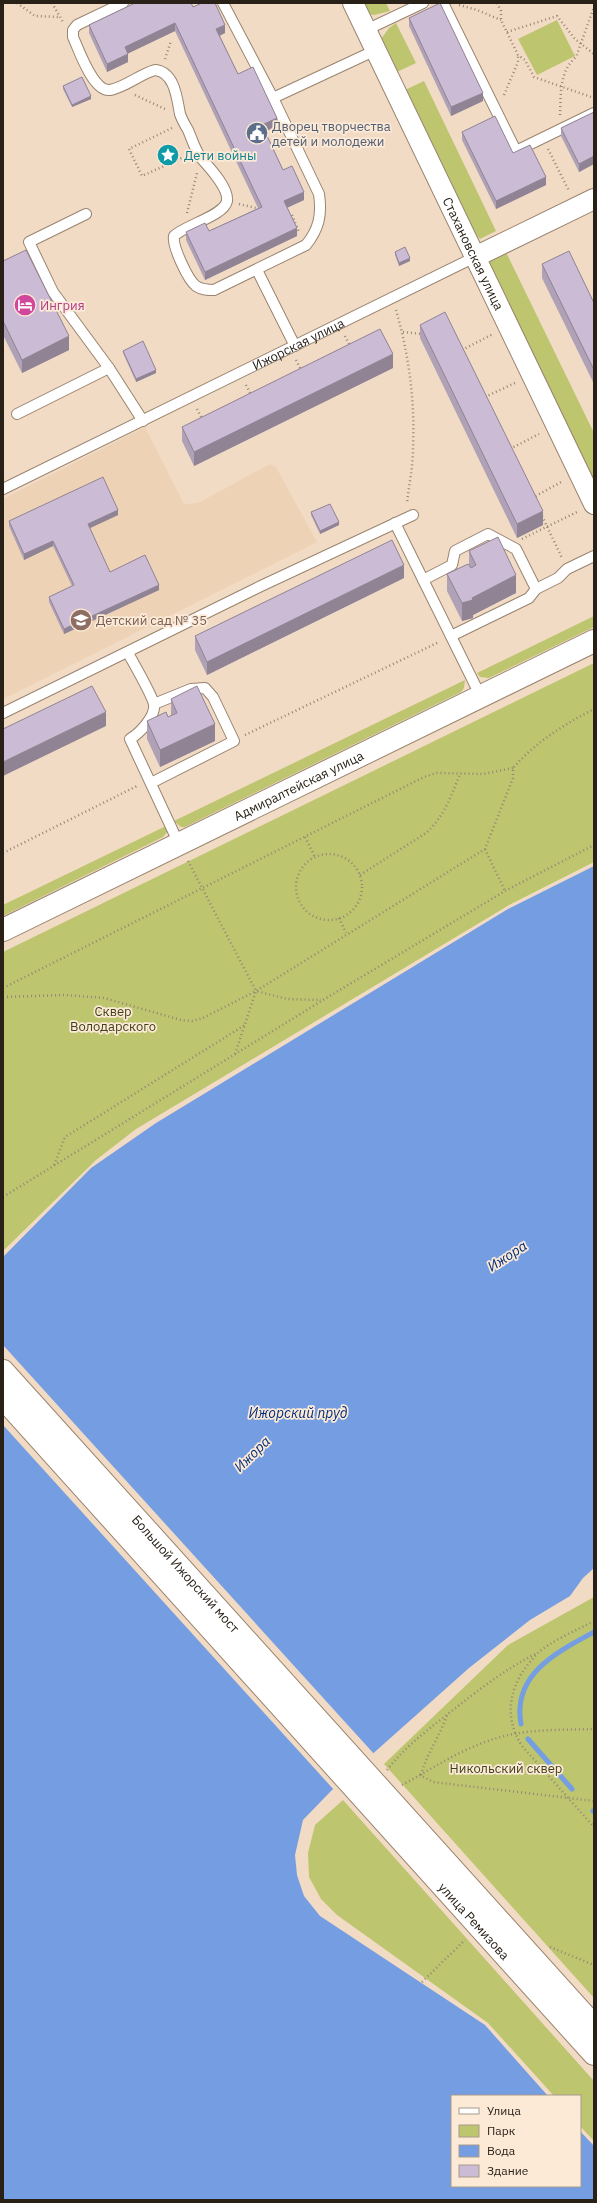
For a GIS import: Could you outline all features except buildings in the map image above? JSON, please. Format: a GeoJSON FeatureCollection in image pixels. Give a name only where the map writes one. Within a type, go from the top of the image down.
{"type":"FeatureCollection","features":[{"type":"Feature","properties":{"kind":"main road","name":"Адмиралтейская улица"},"geometry":{"type":"LineString","coordinates":[[3,930],[182,851],[481,697],[594,641]]}},
{"type":"Feature","properties":{"kind":"main road","name":"Большой Ижорский мост"},"geometry":{"type":"LineString","coordinates":[[3,1371],[370,1779]]}},
{"type":"Feature","properties":{"kind":"main road","name":"Большой Ижорский мост"},"geometry":{"type":"LineString","coordinates":[[3,1398],[370,1779]]}},
{"type":"Feature","properties":{"kind":"main road","name":"улица Ремизова"},"geometry":{"type":"LineString","coordinates":[[370,1779],[594,2026]]}},
{"type":"Feature","properties":{"kind":"main road","name":"улица Ремизова"},"geometry":{"type":"LineString","coordinates":[[370,1779],[594,2054]]}},
{"type":"Feature","properties":{"kind":"street","name":"Стахановская улица"},"geometry":{"type":"LineString","coordinates":[[353,3],[579,473],[587,507]]}},
{"type":"Feature","properties":{"kind":"street","name":"Ижорская улица"},"geometry":{"type":"LineString","coordinates":[[475,257],[594,199]]}},
{"type":"Feature","properties":{"kind":"lane"},"geometry":{"type":"LineString","coordinates":[[123,3],[77,25],[73,30],[73,37],[94,81],[101,88],[110,90],[149,71],[161,70],[170,79],[178,98],[182,119],[199,154],[214,170],[227,201],[224,207],[218,212],[183,229],[174,236],[173,241],[190,278],[196,286],[205,290],[214,290],[306,246],[314,235],[320,222],[321,208],[319,194],[273,98],[223,3]]}},
{"type":"Feature","properties":{"kind":"lane"},"geometry":{"type":"LineString","coordinates":[[366,30],[423,3]]}},
{"type":"Feature","properties":{"kind":"lane"},"geometry":{"type":"LineString","coordinates":[[444,5],[516,151],[594,113]]}},
{"type":"Feature","properties":{"kind":"lane"},"geometry":{"type":"LineString","coordinates":[[273,98],[376,50]]}},
{"type":"Feature","properties":{"kind":"lane"},"geometry":{"type":"LineString","coordinates":[[86,214],[29,242],[53,292],[109,368],[143,421]]}},
{"type":"Feature","properties":{"kind":"lane","name":"Ижорская улица"},"geometry":{"type":"LineString","coordinates":[[3,489],[475,257]]}},
{"type":"Feature","properties":{"kind":"lane"},"geometry":{"type":"LineString","coordinates":[[257,270],[295,346]]}},
{"type":"Feature","properties":{"kind":"lane"},"geometry":{"type":"LineString","coordinates":[[17,414],[109,368]]}},
{"type":"Feature","properties":{"kind":"lane"},"geometry":{"type":"LineString","coordinates":[[3,713],[128,653],[261,586],[409,517]]}},
{"type":"Feature","properties":{"kind":"lane"},"geometry":{"type":"LineString","coordinates":[[395,523],[481,697]]}},
{"type":"Feature","properties":{"kind":"lane"},"geometry":{"type":"LineString","coordinates":[[423,580],[452,565],[454,551],[488,534],[511,544],[516,549],[536,589]]}},
{"type":"Feature","properties":{"kind":"lane"},"geometry":{"type":"LineString","coordinates":[[451,636],[529,598],[536,589],[558,578],[567,570],[594,556]]}},
{"type":"Feature","properties":{"kind":"lane"},"geometry":{"type":"LineString","coordinates":[[128,653],[154,704],[152,714],[138,734],[130,739],[182,851]]}},
{"type":"Feature","properties":{"kind":"lane"},"geometry":{"type":"LineString","coordinates":[[151,783],[234,741],[213,697],[205,688],[191,689],[154,704]]}},
{"type":"Feature","properties":{"kind":"path"},"geometry":{"type":"LineString","coordinates":[[17,3],[35,16],[58,17]]}},
{"type":"Feature","properties":{"kind":"path"},"geometry":{"type":"LineString","coordinates":[[52,3],[58,17],[73,30]]}},
{"type":"Feature","properties":{"kind":"path"},"geometry":{"type":"LineString","coordinates":[[192,3],[196,10],[203,6]]}},
{"type":"Feature","properties":{"kind":"path"},"geometry":{"type":"LineString","coordinates":[[495,109],[500,104],[518,62],[518,55],[501,20],[501,11],[497,3]]}},
{"type":"Feature","properties":{"kind":"path"},"geometry":{"type":"LineString","coordinates":[[444,5],[453,4],[462,6],[477,10],[501,20]]}},
{"type":"Feature","properties":{"kind":"path"},"geometry":{"type":"LineString","coordinates":[[561,129],[559,122],[562,86],[566,71],[576,57],[594,7]]}},
{"type":"Feature","properties":{"kind":"path"},"geometry":{"type":"LineString","coordinates":[[507,32],[557,16],[580,44],[594,54]]}},
{"type":"Feature","properties":{"kind":"path"},"geometry":{"type":"LineString","coordinates":[[161,70],[171,41]]}},
{"type":"Feature","properties":{"kind":"path"},"geometry":{"type":"LineString","coordinates":[[518,55],[525,60],[534,77],[594,97]]}},
{"type":"Feature","properties":{"kind":"path"},"geometry":{"type":"LineString","coordinates":[[117,87],[182,119]]}},
{"type":"Feature","properties":{"kind":"path"},"geometry":{"type":"LineString","coordinates":[[182,119],[129,149],[142,176],[199,154]]}},
{"type":"Feature","properties":{"kind":"path"},"geometry":{"type":"LineString","coordinates":[[543,138],[570,193]]}},
{"type":"Feature","properties":{"kind":"path"},"geometry":{"type":"LineString","coordinates":[[183,229],[199,154]]}},
{"type":"Feature","properties":{"kind":"path"},"geometry":{"type":"LineString","coordinates":[[393,298],[403,332],[412,388],[413,449],[409,517]]}},
{"type":"Feature","properties":{"kind":"path"},"geometry":{"type":"LineString","coordinates":[[463,357],[459,351],[508,326]]}},
{"type":"Feature","properties":{"kind":"path"},"geometry":{"type":"LineString","coordinates":[[403,332],[420,336],[426,332]]}},
{"type":"Feature","properties":{"kind":"path"},"geometry":{"type":"LineString","coordinates":[[482,399],[532,375]]}},
{"type":"Feature","properties":{"kind":"path"},"geometry":{"type":"LineString","coordinates":[[480,391],[482,399],[487,405]]}},
{"type":"Feature","properties":{"kind":"path"},"geometry":{"type":"LineString","coordinates":[[508,451],[556,425]]}},
{"type":"Feature","properties":{"kind":"path"},"geometry":{"type":"LineString","coordinates":[[506,443],[508,451],[513,457]]}},
{"type":"Feature","properties":{"kind":"path"},"geometry":{"type":"LineString","coordinates":[[532,498],[579,473]]}},
{"type":"Feature","properties":{"kind":"path"},"geometry":{"type":"LineString","coordinates":[[530,491],[532,498],[536,503]]}},
{"type":"Feature","properties":{"kind":"path"},"geometry":{"type":"LineString","coordinates":[[511,544],[587,507]]}},
{"type":"Feature","properties":{"kind":"path"},"geometry":{"type":"LineString","coordinates":[[539,509],[567,570]]}},
{"type":"Feature","properties":{"kind":"path"},"geometry":{"type":"LineString","coordinates":[[234,741],[451,636]]}},
{"type":"Feature","properties":{"kind":"path"},"geometry":{"type":"LineString","coordinates":[[3,988],[424,777],[436,774],[483,774],[513,768],[524,756],[550,734],[594,710]]}},
{"type":"Feature","properties":{"kind":"path"},"geometry":{"type":"LineString","coordinates":[[3,997],[66,995],[104,998],[181,1020],[192,1021],[203,1018],[256,991],[346,933],[484,849],[514,778],[513,768]]}},
{"type":"Feature","properties":{"kind":"path"},"geometry":{"type":"LineString","coordinates":[[360,875],[426,833],[435,824],[442,814],[460,774]]}},
{"type":"Feature","properties":{"kind":"path"},"geometry":{"type":"LineString","coordinates":[[3,853],[142,783],[151,783]]}},
{"type":"Feature","properties":{"kind":"path"},"geometry":{"type":"LineString","coordinates":[[305,837],[315,856]]}},
{"type":"Feature","properties":{"kind":"path"},"geometry":{"type":"LineString","coordinates":[[3,1197],[323,1000],[505,891],[594,845]]}},
{"type":"Feature","properties":{"kind":"path"},"geometry":{"type":"LineString","coordinates":[[484,849],[505,891]]}},
{"type":"Feature","properties":{"kind":"path"},"geometry":{"type":"LineString","coordinates":[[182,851],[256,991],[246,1026],[235,1054]]}},
{"type":"Feature","properties":{"kind":"path"},"geometry":{"type":"LineString","coordinates":[[337,854],[347,859],[355,866],[360,875],[362,886],[361,896],[356,906],[348,914],[339,918],[328,920],[317,918],[300,904],[296,882],[306,863],[315,856],[337,854]]}},
{"type":"Feature","properties":{"kind":"path"},"geometry":{"type":"LineString","coordinates":[[339,918],[346,933]]}},
{"type":"Feature","properties":{"kind":"path"},"geometry":{"type":"LineString","coordinates":[[256,991],[287,999],[323,1000]]}},
{"type":"Feature","properties":{"kind":"path"},"geometry":{"type":"LineString","coordinates":[[54,1166],[66,1137],[246,1026]]}},
{"type":"Feature","properties":{"kind":"path"},"geometry":{"type":"LineString","coordinates":[[370,1779],[447,1714],[509,1668],[594,1621]]}},
{"type":"Feature","properties":{"kind":"path"},"geometry":{"type":"LineString","coordinates":[[539,1652],[516,1684],[511,1701],[511,1718],[514,1734],[533,1761],[594,1827]]}},
{"type":"Feature","properties":{"kind":"path"},"geometry":{"type":"LineString","coordinates":[[420,1775],[424,1761],[443,1728],[447,1714]]}},
{"type":"Feature","properties":{"kind":"path"},"geometry":{"type":"LineString","coordinates":[[397,1787],[462,1752],[489,1741],[514,1734],[594,1728]]}},
{"type":"Feature","properties":{"kind":"path"},"geometry":{"type":"LineString","coordinates":[[420,1775],[433,1782],[594,1801]]}},
{"type":"Feature","properties":{"kind":"path"},"geometry":{"type":"LineString","coordinates":[[422,1982],[464,1941]]}},
{"type":"Feature","properties":{"kind":"path"},"geometry":{"type":"LineString","coordinates":[[544,1945],[594,1965]]}},
{"type":"Feature","properties":{"kind":"shaded area","name":"Детский сад № 35"},"geometry":{"type":"Polygon","coordinates":[[[145,427],[184,504],[198,503],[270,464],[276,467],[317,542],[3,699],[3,499],[145,427]]]}},
{"type":"Feature","properties":{"kind":"green space"},"geometry":{"type":"Polygon","coordinates":[[[363,3],[386,3],[390,11],[374,15],[368,14],[363,3]]]}},
{"type":"Feature","properties":{"kind":"green space"},"geometry":{"type":"Polygon","coordinates":[[[557,20],[575,56],[537,75],[518,39],[557,20]]]}},
{"type":"Feature","properties":{"kind":"green space"},"geometry":{"type":"Polygon","coordinates":[[[396,23],[416,63],[397,72],[381,39],[389,28],[396,23]]]}},
{"type":"Feature","properties":{"kind":"green space"},"geometry":{"type":"Polygon","coordinates":[[[424,81],[496,231],[480,239],[475,234],[405,90],[424,81]]]}},
{"type":"Feature","properties":{"kind":"green space"},"geometry":{"type":"Polygon","coordinates":[[[504,248],[594,433],[594,491],[487,266],[491,259],[504,248]]]}},
{"type":"Feature","properties":{"kind":"green space"},"geometry":{"type":"Polygon","coordinates":[[[594,616],[594,627],[489,678],[480,677],[477,673],[594,616]]]}},
{"type":"Feature","properties":{"kind":"green space","name":"Сквер Володарского"},"geometry":{"type":"Polygon","coordinates":[[[594,663],[594,862],[511,904],[136,1129],[96,1160],[3,1251],[3,952],[594,663]]]}},
{"type":"Feature","properties":{"kind":"green space"},"geometry":{"type":"Polygon","coordinates":[[[465,680],[464,688],[461,692],[185,827],[181,827],[174,821],[465,680]]]}},
{"type":"Feature","properties":{"kind":"green space"},"geometry":{"type":"Polygon","coordinates":[[[166,826],[167,832],[163,837],[3,916],[3,905],[166,826]]]}},
{"type":"Feature","properties":{"kind":"green space","name":"Никольский сквер"},"geometry":{"type":"Polygon","coordinates":[[[594,1597],[594,1998],[384,1764],[508,1645],[594,1597]]]}},
{"type":"Feature","properties":{"kind":"green space"},"geometry":{"type":"Polygon","coordinates":[[[343,1800],[594,2081],[594,2141],[581,2127],[581,2095],[553,2095],[488,2023],[337,1915],[321,1899],[309,1877],[308,1853],[315,1825],[343,1800]]]}},
{"type":"Feature","properties":{"kind":"water","name":"Ижорский пруд"},"geometry":{"type":"Polygon","coordinates":[[[594,866],[594,1568],[583,1578],[570,1596],[530,1620],[469,1668],[331,1791],[303,1820],[295,1855],[297,1875],[304,1896],[320,1916],[485,2025],[547,2095],[451,2095],[451,2187],[581,2187],[581,2132],[594,2146],[594,2200],[3,2200],[3,1257],[91,1168],[156,1123],[508,909],[594,866]]]}},
{"type":"Feature","properties":{"kind":"pier"},"geometry":{"type":"Polygon","coordinates":[[[3,1345],[375,1755],[335,1791],[3,1425],[3,1345]]]}},
{"type":"Feature","properties":{"kind":"waterway"},"geometry":{"type":"LineString","coordinates":[[521,1724],[520,1707],[523,1691],[530,1678],[552,1657],[594,1632]]}},
{"type":"Feature","properties":{"kind":"waterway"},"geometry":{"type":"LineString","coordinates":[[528,1739],[572,1789]]}},
{"type":"Feature","properties":{"kind":"place","name":"Дворец творчества детей и молодежи"},"geometry":{"type":"Point","coordinates":[257,133]}},
{"type":"Feature","properties":{"kind":"place","name":"Дети войны"},"geometry":{"type":"Point","coordinates":[168,155]}},
{"type":"Feature","properties":{"kind":"place","name":"Ингрия"},"geometry":{"type":"Point","coordinates":[25,305]}},
{"type":"Feature","properties":{"kind":"place","name":"Детский сад № 35"},"geometry":{"type":"Point","coordinates":[81,620]}},
{"type":"Feature","properties":{"kind":"water label","name":"Ижора"},"geometry":{"type":"Point","coordinates":[507,1256]}},
{"type":"Feature","properties":{"kind":"water label","name":"Ижора"},"geometry":{"type":"Point","coordinates":[252,1454]}}]}
